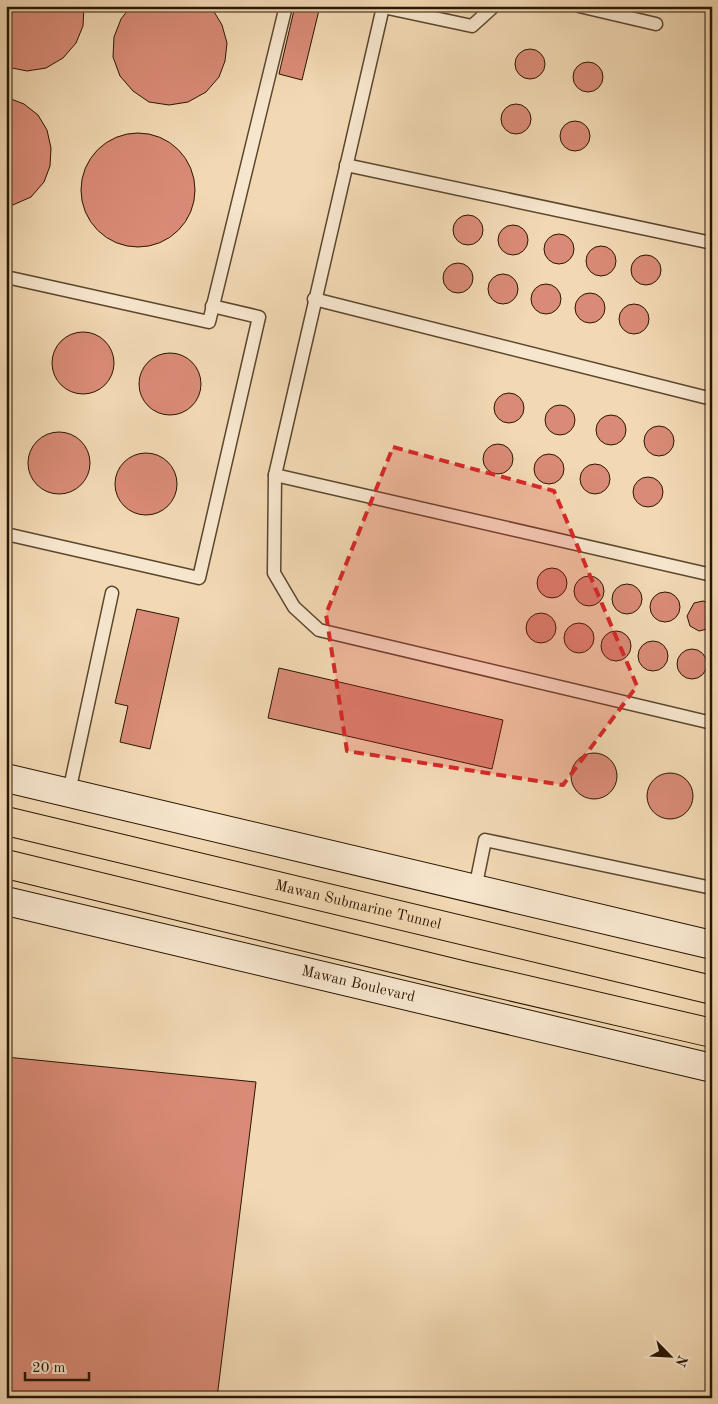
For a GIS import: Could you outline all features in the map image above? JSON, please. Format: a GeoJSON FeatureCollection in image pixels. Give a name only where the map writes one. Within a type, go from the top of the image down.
{"type":"FeatureCollection","features":[{"type":"Feature","properties":{"kind":"highway","name":"Mawan Submarine Tunnel"},"geometry":{"type":"LineString","coordinates":[[6,821],[712,990]]}},
{"type":"Feature","properties":{"kind":"highway"},"geometry":{"type":"LineString","coordinates":[[6,864],[466,976],[712,1033]]}},
{"type":"Feature","properties":{"kind":"main road"},"geometry":{"type":"LineString","coordinates":[[6,778],[712,945]]}},
{"type":"Feature","properties":{"kind":"main road","name":"Mawan Boulevard"},"geometry":{"type":"LineString","coordinates":[[6,901],[712,1068]]}},
{"type":"Feature","properties":{"kind":"lane"},"geometry":{"type":"LineString","coordinates":[[6,277],[209,322],[286,6]]}},
{"type":"Feature","properties":{"kind":"lane"},"geometry":{"type":"LineString","coordinates":[[494,6],[472,26],[382,7],[275,475],[274,573],[294,607],[319,630],[712,724]]}},
{"type":"Feature","properties":{"kind":"lane"},"geometry":{"type":"LineString","coordinates":[[579,6],[656,24]]}},
{"type":"Feature","properties":{"kind":"lane"},"geometry":{"type":"LineString","coordinates":[[346,165],[712,243]]}},
{"type":"Feature","properties":{"kind":"lane"},"geometry":{"type":"LineString","coordinates":[[314,299],[712,399]]}},
{"type":"Feature","properties":{"kind":"lane"},"geometry":{"type":"LineString","coordinates":[[6,534],[199,578],[259,317],[212,306]]}},
{"type":"Feature","properties":{"kind":"lane"},"geometry":{"type":"LineString","coordinates":[[275,475],[712,575]]}},
{"type":"Feature","properties":{"kind":"lane"},"geometry":{"type":"LineString","coordinates":[[69,792],[112,593]]}},
{"type":"Feature","properties":{"kind":"lane"},"geometry":{"type":"LineString","coordinates":[[475,889],[485,840],[712,888]]}},
{"type":"Feature","properties":{"kind":"highlighted area"},"geometry":{"type":"Polygon","coordinates":[[[393,447],[554,491],[637,686],[563,785],[347,751],[326,614],[393,447]]]}},
{"type":"Feature","properties":{"kind":"building"},"geometry":{"type":"Polygon","coordinates":[[[6,6],[84,6],[83,26],[76,43],[63,58],[46,68],[27,71],[7,67],[6,6]]]}},
{"type":"Feature","properties":{"kind":"building"},"geometry":{"type":"Polygon","coordinates":[[[131,6],[208,6],[213,10],[222,25],[227,43],[225,61],[219,77],[206,92],[188,102],[169,105],[149,102],[133,91],[120,76],[113,57],[114,37],[121,19],[131,6]]]}},
{"type":"Feature","properties":{"kind":"building"},"geometry":{"type":"Polygon","coordinates":[[[295,6],[320,6],[302,80],[279,74],[295,6]]]}},
{"type":"Feature","properties":{"kind":"building"},"geometry":{"type":"Polygon","coordinates":[[[530,49],[541,53],[545,64],[541,75],[530,79],[519,75],[515,64],[519,53],[530,49]]]}},
{"type":"Feature","properties":{"kind":"building"},"geometry":{"type":"Polygon","coordinates":[[[588,62],[599,66],[603,77],[599,88],[588,92],[577,88],[573,77],[577,66],[588,62]]]}},
{"type":"Feature","properties":{"kind":"building"},"geometry":{"type":"Polygon","coordinates":[[[6,97],[24,104],[38,115],[47,130],[51,148],[50,166],[44,182],[31,197],[6,208],[6,97]]]}},
{"type":"Feature","properties":{"kind":"building"},"geometry":{"type":"Polygon","coordinates":[[[516,104],[527,108],[531,119],[527,130],[516,134],[505,130],[501,119],[505,108],[516,104]]]}},
{"type":"Feature","properties":{"kind":"building"},"geometry":{"type":"Polygon","coordinates":[[[575,121],[586,125],[590,136],[586,147],[575,151],[564,147],[560,136],[564,125],[575,121]]]}},
{"type":"Feature","properties":{"kind":"building"},"geometry":{"type":"Polygon","coordinates":[[[138,133],[160,138],[178,150],[190,168],[195,190],[190,212],[178,230],[160,242],[138,247],[116,242],[98,230],[86,212],[81,190],[86,168],[98,150],[116,138],[138,133]]]}},
{"type":"Feature","properties":{"kind":"building"},"geometry":{"type":"Polygon","coordinates":[[[468,215],[479,219],[483,230],[479,241],[468,245],[457,241],[453,230],[457,219],[468,215]]]}},
{"type":"Feature","properties":{"kind":"building"},"geometry":{"type":"Polygon","coordinates":[[[513,225],[524,229],[528,240],[524,251],[513,255],[502,251],[498,240],[502,229],[513,225]]]}},
{"type":"Feature","properties":{"kind":"building"},"geometry":{"type":"Polygon","coordinates":[[[559,234],[570,238],[574,249],[570,260],[559,264],[548,260],[544,249],[548,238],[559,234]]]}},
{"type":"Feature","properties":{"kind":"building"},"geometry":{"type":"Polygon","coordinates":[[[601,246],[612,250],[616,261],[612,272],[601,276],[590,272],[586,261],[590,250],[601,246]]]}},
{"type":"Feature","properties":{"kind":"building"},"geometry":{"type":"Polygon","coordinates":[[[646,255],[657,259],[661,270],[657,281],[646,285],[635,281],[631,270],[635,259],[646,255]]]}},
{"type":"Feature","properties":{"kind":"building"},"geometry":{"type":"Polygon","coordinates":[[[458,263],[469,267],[473,278],[469,289],[458,293],[447,289],[443,278],[447,267],[458,263]]]}},
{"type":"Feature","properties":{"kind":"building"},"geometry":{"type":"Polygon","coordinates":[[[503,274],[514,278],[518,289],[514,300],[503,304],[492,300],[488,289],[492,278],[503,274]]]}},
{"type":"Feature","properties":{"kind":"building"},"geometry":{"type":"Polygon","coordinates":[[[546,284],[557,288],[561,299],[557,310],[546,314],[535,310],[531,299],[535,288],[546,284]]]}},
{"type":"Feature","properties":{"kind":"building"},"geometry":{"type":"Polygon","coordinates":[[[590,293],[601,297],[605,308],[601,319],[590,323],[579,319],[575,308],[579,297],[590,293]]]}},
{"type":"Feature","properties":{"kind":"building"},"geometry":{"type":"Polygon","coordinates":[[[634,304],[645,308],[649,319],[645,330],[634,334],[623,330],[619,319],[623,308],[634,304]]]}},
{"type":"Feature","properties":{"kind":"building"},"geometry":{"type":"Polygon","coordinates":[[[77,332],[89,332],[105,341],[112,351],[114,363],[112,375],[105,385],[89,394],[77,394],[66,389],[57,380],[52,369],[52,357],[57,346],[66,337],[77,332]]]}},
{"type":"Feature","properties":{"kind":"building"},"geometry":{"type":"Polygon","coordinates":[[[164,353],[176,353],[192,362],[199,372],[201,384],[199,396],[192,406],[176,415],[164,415],[153,410],[144,401],[139,390],[139,378],[144,367],[153,358],[164,353]]]}},
{"type":"Feature","properties":{"kind":"building"},"geometry":{"type":"Polygon","coordinates":[[[509,393],[520,397],[524,408],[520,419],[509,423],[498,419],[494,408],[498,397],[509,393]]]}},
{"type":"Feature","properties":{"kind":"building"},"geometry":{"type":"Polygon","coordinates":[[[560,405],[571,409],[575,420],[571,431],[560,435],[549,431],[545,420],[549,409],[560,405]]]}},
{"type":"Feature","properties":{"kind":"building"},"geometry":{"type":"Polygon","coordinates":[[[611,415],[622,419],[626,430],[622,441],[611,445],[600,441],[596,430],[600,419],[611,415]]]}},
{"type":"Feature","properties":{"kind":"building"},"geometry":{"type":"Polygon","coordinates":[[[659,426],[670,430],[674,441],[670,452],[659,456],[648,452],[644,441],[648,430],[659,426]]]}},
{"type":"Feature","properties":{"kind":"building"},"geometry":{"type":"Polygon","coordinates":[[[53,432],[65,432],[81,441],[88,451],[90,463],[88,475],[81,485],[65,494],[53,494],[42,489],[33,480],[28,469],[28,457],[33,446],[42,437],[53,432]]]}},
{"type":"Feature","properties":{"kind":"building"},"geometry":{"type":"Polygon","coordinates":[[[498,444],[509,448],[513,459],[509,470],[498,474],[487,470],[483,459],[487,448],[498,444]]]}},
{"type":"Feature","properties":{"kind":"building"},"geometry":{"type":"Polygon","coordinates":[[[140,453],[152,453],[168,462],[175,472],[177,484],[175,496],[168,506],[152,515],[140,515],[129,510],[120,501],[115,490],[115,478],[120,467],[129,458],[140,453]]]}},
{"type":"Feature","properties":{"kind":"building"},"geometry":{"type":"Polygon","coordinates":[[[549,454],[560,458],[564,469],[560,480],[549,484],[538,480],[534,469],[538,458],[549,454]]]}},
{"type":"Feature","properties":{"kind":"building"},"geometry":{"type":"Polygon","coordinates":[[[595,464],[606,468],[610,479],[606,490],[595,494],[584,490],[580,479],[584,468],[595,464]]]}},
{"type":"Feature","properties":{"kind":"building"},"geometry":{"type":"Polygon","coordinates":[[[648,477],[659,481],[663,492],[659,503],[648,507],[637,503],[633,492],[637,481],[648,477]]]}},
{"type":"Feature","properties":{"kind":"building"},"geometry":{"type":"Polygon","coordinates":[[[552,568],[563,572],[567,583],[563,594],[552,598],[541,594],[537,583],[541,572],[552,568]]]}},
{"type":"Feature","properties":{"kind":"building"},"geometry":{"type":"Polygon","coordinates":[[[589,576],[600,580],[604,591],[600,602],[589,606],[578,602],[574,591],[578,580],[589,576]]]}},
{"type":"Feature","properties":{"kind":"building"},"geometry":{"type":"Polygon","coordinates":[[[627,584],[638,588],[642,599],[638,610],[627,614],[616,610],[612,599],[616,588],[627,584]]]}},
{"type":"Feature","properties":{"kind":"building"},"geometry":{"type":"Polygon","coordinates":[[[665,592],[676,596],[680,607],[676,618],[665,622],[654,618],[650,607],[654,596],[665,592]]]}},
{"type":"Feature","properties":{"kind":"building"},"geometry":{"type":"Polygon","coordinates":[[[703,601],[712,604],[712,628],[699,631],[690,626],[687,616],[694,603],[703,601]]]}},
{"type":"Feature","properties":{"kind":"building"},"geometry":{"type":"Polygon","coordinates":[[[137,609],[179,618],[150,749],[120,742],[128,706],[115,703],[137,609]]]}},
{"type":"Feature","properties":{"kind":"building"},"geometry":{"type":"Polygon","coordinates":[[[541,613],[552,617],[556,628],[552,639],[541,643],[530,639],[526,628],[530,617],[541,613]]]}},
{"type":"Feature","properties":{"kind":"building"},"geometry":{"type":"Polygon","coordinates":[[[579,623],[590,627],[594,638],[590,649],[579,653],[568,649],[564,638],[568,627],[579,623]]]}},
{"type":"Feature","properties":{"kind":"building"},"geometry":{"type":"Polygon","coordinates":[[[616,631],[627,635],[631,646],[627,657],[616,661],[605,657],[601,646],[605,635],[616,631]]]}},
{"type":"Feature","properties":{"kind":"building"},"geometry":{"type":"Polygon","coordinates":[[[653,641],[664,645],[668,656],[664,667],[653,671],[642,667],[638,656],[642,645],[653,641]]]}},
{"type":"Feature","properties":{"kind":"building"},"geometry":{"type":"Polygon","coordinates":[[[692,649],[703,653],[707,664],[703,675],[692,679],[681,675],[677,664],[681,653],[692,649]]]}},
{"type":"Feature","properties":{"kind":"building"},"geometry":{"type":"Polygon","coordinates":[[[279,668],[503,720],[492,769],[268,718],[279,668]]]}},
{"type":"Feature","properties":{"kind":"building"},"geometry":{"type":"Polygon","coordinates":[[[594,753],[607,757],[613,763],[617,776],[613,789],[607,795],[594,799],[581,795],[575,789],[571,776],[575,763],[581,757],[594,753]]]}},
{"type":"Feature","properties":{"kind":"building"},"geometry":{"type":"Polygon","coordinates":[[[670,773],[683,777],[689,783],[693,796],[689,809],[683,815],[670,819],[657,815],[651,809],[647,796],[651,783],[657,777],[670,773]]]}},
{"type":"Feature","properties":{"kind":"building"},"geometry":{"type":"Polygon","coordinates":[[[6,1057],[256,1082],[217,1398],[6,1398],[6,1057]]]}}]}
